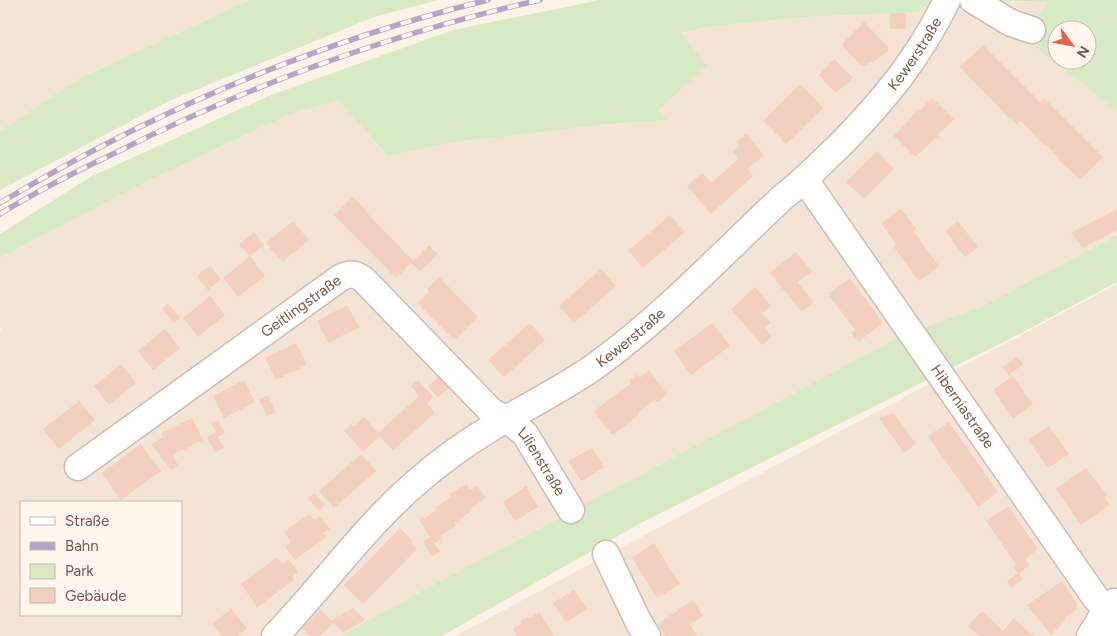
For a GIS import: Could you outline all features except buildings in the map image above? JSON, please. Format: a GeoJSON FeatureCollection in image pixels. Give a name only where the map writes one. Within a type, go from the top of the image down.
{"type":"FeatureCollection","features":[{"type":"Feature","properties":{"kind":"street","name":"Kewerstraße"},"geometry":{"type":"LineString","coordinates":[[275,636],[396,501],[436,466],[478,436],[572,382],[613,352],[651,321],[783,196],[805,180],[890,91],[920,49],[946,0]]}},
{"type":"Feature","properties":{"kind":"street"},"geometry":{"type":"LineString","coordinates":[[973,0],[1011,23],[1032,30]]}},
{"type":"Feature","properties":{"kind":"street","name":"Hiberniastraße"},"geometry":{"type":"LineString","coordinates":[[805,180],[1090,589],[1112,604],[1110,625],[1117,633]]}},
{"type":"Feature","properties":{"kind":"street","name":"Geitlingstraße"},"geometry":{"type":"LineString","coordinates":[[78,467],[348,274],[354,274],[365,281],[492,412],[507,419]]}},
{"type":"Feature","properties":{"kind":"street","name":"Lilienstraße"},"geometry":{"type":"LineString","coordinates":[[507,419],[525,434],[571,510]]}},
{"type":"Feature","properties":{"kind":"street"},"geometry":{"type":"LineString","coordinates":[[606,554],[647,636]]}},
{"type":"Feature","properties":{"kind":"street"},"geometry":{"type":"LineString","coordinates":[[1090,636],[1112,604]]}},
{"type":"Feature","properties":{"kind":"shaded area"},"geometry":{"type":"Polygon","coordinates":[[[0,0],[250,0],[78,79],[0,131],[0,0]]]}},
{"type":"Feature","properties":{"kind":"shaded area"},"geometry":{"type":"Polygon","coordinates":[[[936,0],[1049,2],[1024,38],[1047,56],[1047,70],[1065,70],[1117,111],[1117,235],[981,307],[903,335],[340,636],[0,636],[0,331],[2,330],[0,328],[0,258],[135,187],[286,116],[338,100],[388,156],[455,142],[611,124],[667,120],[658,110],[681,34],[715,26],[806,17],[917,12],[936,0]]]}},
{"type":"Feature","properties":{"kind":"shaded area"},"geometry":{"type":"Polygon","coordinates":[[[1117,284],[1117,636],[455,636],[1117,284]]]}},
{"type":"Feature","properties":{"kind":"green space"},"geometry":{"type":"Polygon","coordinates":[[[250,0],[439,0],[374,17],[171,100],[0,190],[0,131],[78,79],[250,0]]]}},
{"type":"Feature","properties":{"kind":"green space"},"geometry":{"type":"Polygon","coordinates":[[[600,0],[936,0],[917,12],[806,17],[715,26],[681,33],[707,66],[658,110],[667,120],[611,124],[455,142],[388,156],[338,100],[286,116],[135,187],[0,258],[0,234],[92,176],[271,95],[453,30],[600,0]]]}},
{"type":"Feature","properties":{"kind":"green space"},"geometry":{"type":"Polygon","coordinates":[[[975,0],[1117,0],[1117,111],[1065,70],[1097,70],[1097,20],[1047,20],[1047,56],[1024,38],[1048,2],[975,0]]]}},
{"type":"Feature","properties":{"kind":"green space"},"geometry":{"type":"Polygon","coordinates":[[[1117,235],[1117,282],[1025,331],[639,524],[442,636],[340,636],[903,335],[981,307],[1117,235]]]}},
{"type":"Feature","properties":{"kind":"railway"},"geometry":{"type":"LineString","coordinates":[[0,203],[116,139],[236,83],[361,37],[424,17],[488,0]]}},
{"type":"Feature","properties":{"kind":"railway"},"geometry":{"type":"LineString","coordinates":[[0,214],[87,166],[168,127],[271,83],[324,63],[431,28],[540,0]]}}]}
